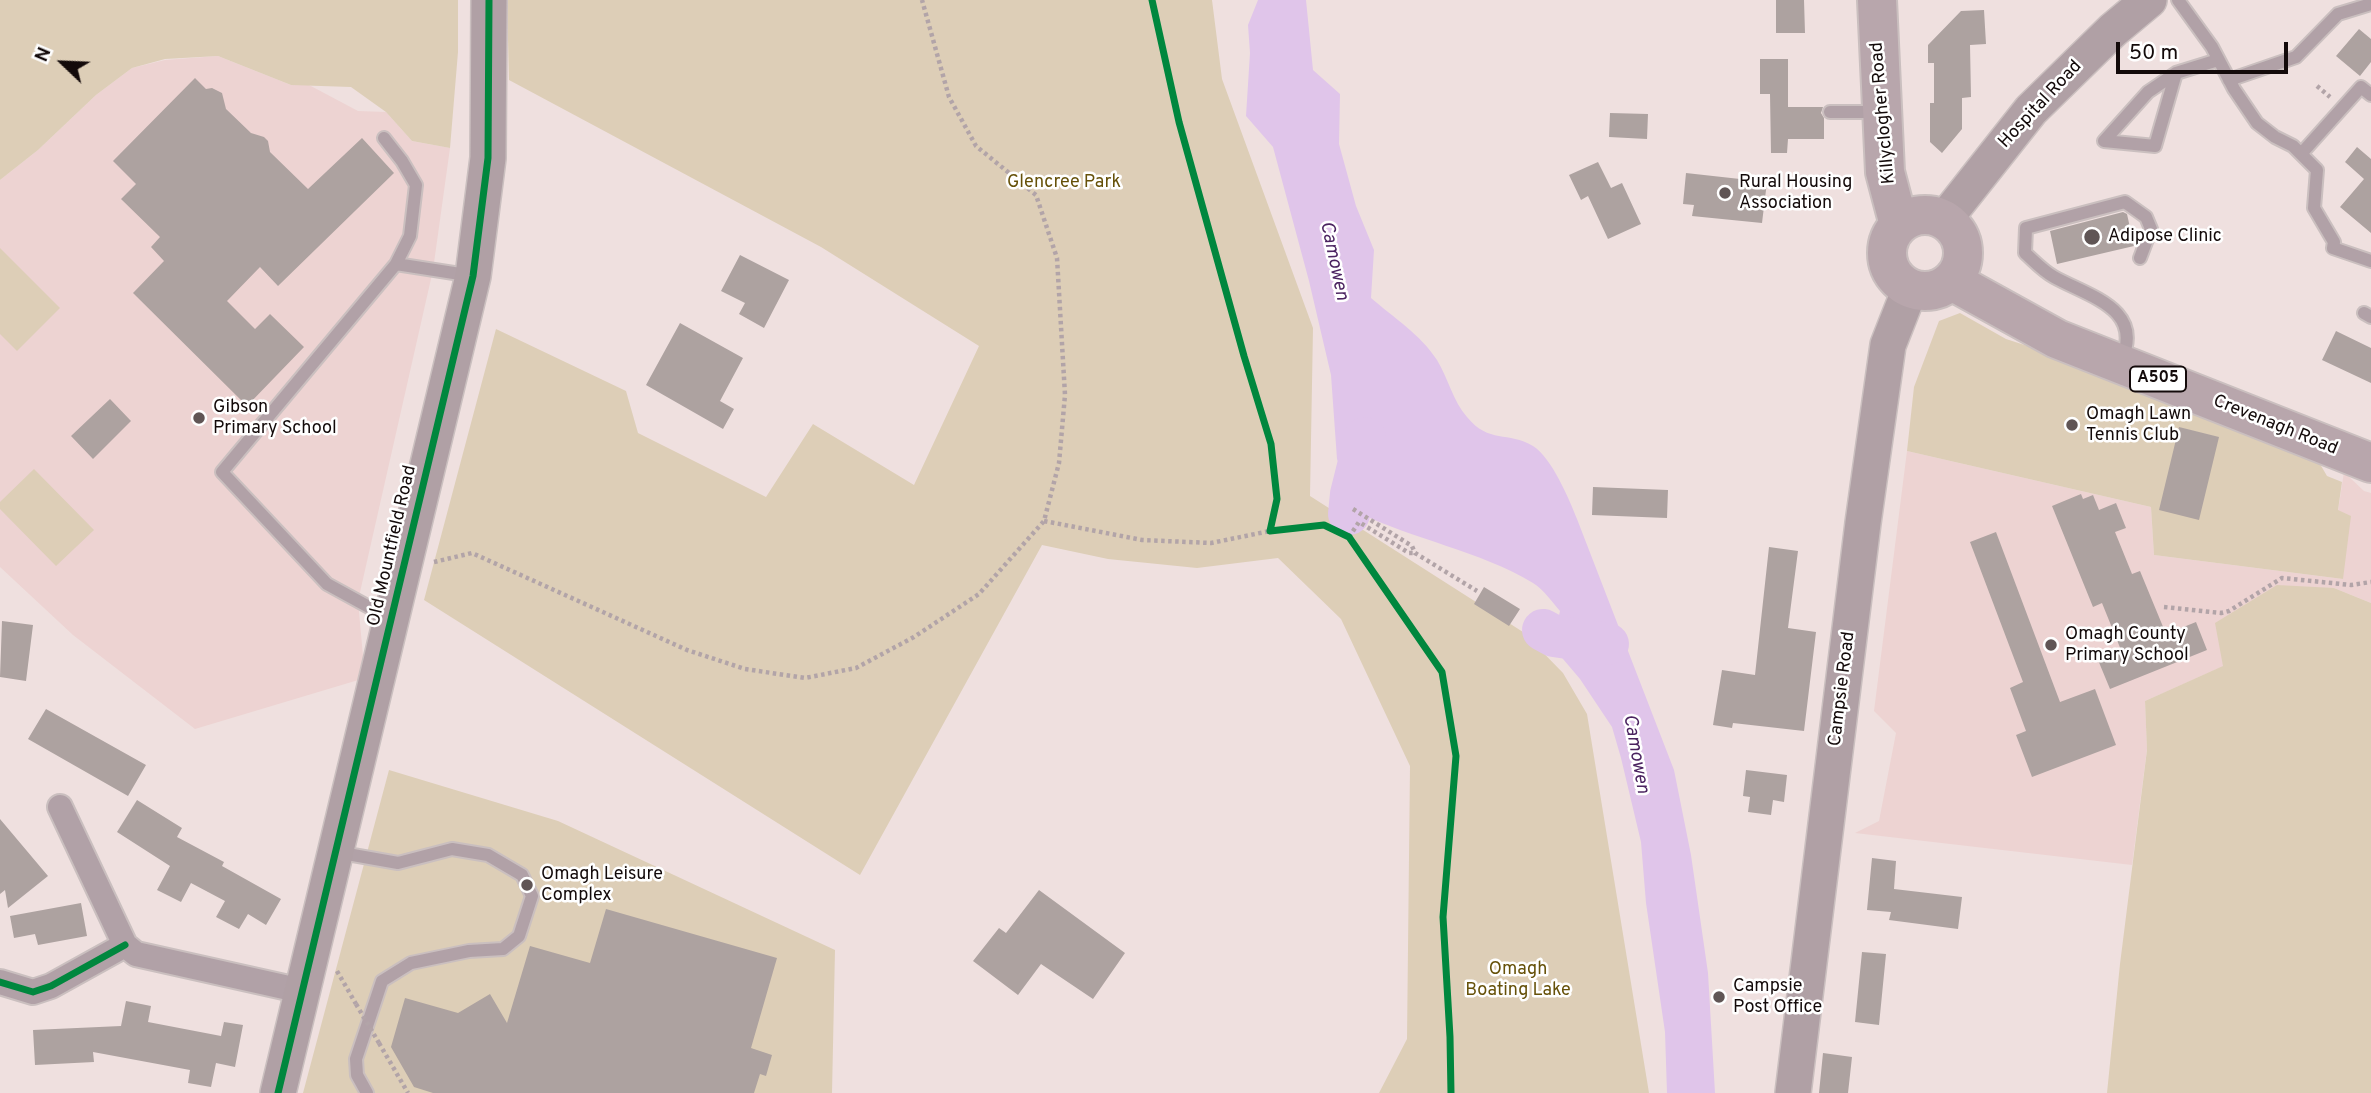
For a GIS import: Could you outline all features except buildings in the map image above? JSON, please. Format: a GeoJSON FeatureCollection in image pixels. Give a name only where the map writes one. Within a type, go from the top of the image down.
{"type":"FeatureCollection","features":[{"type":"Feature","properties":{"kind":"highway","name":"Killyclogher Road"},"geometry":{"type":"LineString","coordinates":[[1877,0],[1885,172],[1899,225]]}},
{"type":"Feature","properties":{"kind":"highway"},"geometry":{"type":"LineString","coordinates":[[1931,215],[1954,228],[1961,239],[1964,254],[1961,268],[1952,281],[1940,289],[1923,292],[1910,289],[1898,281],[1889,268],[1886,257],[1890,238],[1899,225],[1911,217],[1931,215]]}},
{"type":"Feature","properties":{"kind":"highway","name":"Crevenagh Road"},"geometry":{"type":"LineString","coordinates":[[1952,281],[2057,340],[2371,463]]}},
{"type":"Feature","properties":{"kind":"street","name":"Old Mountfield Road"},"geometry":{"type":"LineString","coordinates":[[278,1093],[473,276],[488,158],[489,0]]}},
{"type":"Feature","properties":{"kind":"street","name":"Hospital Road"},"geometry":{"type":"LineString","coordinates":[[1944,220],[2031,110],[2113,30],[2149,0]]}},
{"type":"Feature","properties":{"kind":"street","name":"Campsie Road"},"geometry":{"type":"LineString","coordinates":[[1793,1093],[1861,537],[1888,345],[1910,289]]}},
{"type":"Feature","properties":{"kind":"street"},"geometry":{"type":"LineString","coordinates":[[60,807],[125,945],[136,954],[302,991]]}},
{"type":"Feature","properties":{"kind":"street"},"geometry":{"type":"LineString","coordinates":[[0,982],[33,992],[51,986],[125,945]]}},
{"type":"Feature","properties":{"kind":"lane"},"geometry":{"type":"LineString","coordinates":[[2178,0],[2257,122],[2317,170],[2314,208],[2334,242],[2333,248],[2371,261]]}},
{"type":"Feature","properties":{"kind":"lane"},"geometry":{"type":"LineString","coordinates":[[2229,80],[2296,57],[2338,14],[2371,4]]}},
{"type":"Feature","properties":{"kind":"lane"},"geometry":{"type":"LineString","coordinates":[[2176,73],[2155,146],[2104,141],[2148,92],[2176,73],[2218,60]]}},
{"type":"Feature","properties":{"kind":"lane"},"geometry":{"type":"LineString","coordinates":[[2301,155],[2361,87],[2371,95]]}},
{"type":"Feature","properties":{"kind":"lane"},"geometry":{"type":"LineString","coordinates":[[1830,112],[1882,112]]}},
{"type":"Feature","properties":{"kind":"lane"},"geometry":{"type":"LineString","coordinates":[[384,138],[402,161],[416,186],[410,236],[396,264],[222,472],[327,584],[392,619]]}},
{"type":"Feature","properties":{"kind":"lane"},"geometry":{"type":"LineString","coordinates":[[2120,364],[2127,348],[2128,328],[2116,310],[2050,275],[2025,253],[2025,228],[2125,202],[2146,217],[2151,229],[2140,258]]}},
{"type":"Feature","properties":{"kind":"lane"},"geometry":{"type":"LineString","coordinates":[[396,264],[473,276]]}},
{"type":"Feature","properties":{"kind":"lane"},"geometry":{"type":"LineString","coordinates":[[336,852],[398,863],[452,849],[488,855],[522,875],[532,896],[519,936],[503,949],[469,951],[411,963],[382,981],[356,1059],[357,1075],[367,1093]]}},
{"type":"Feature","properties":{"kind":"path"},"geometry":{"type":"LineString","coordinates":[[403,571],[472,553],[687,650],[745,669],[805,678],[856,668],[925,630],[979,594],[1044,521],[1059,463],[1065,395],[1057,258],[1037,195],[976,146],[949,97],[922,0]]}},
{"type":"Feature","properties":{"kind":"path"},"geometry":{"type":"LineString","coordinates":[[1353,509],[1412,546],[1415,553]]}},
{"type":"Feature","properties":{"kind":"path"},"geometry":{"type":"LineString","coordinates":[[1270,531],[1272,520]]}},
{"type":"Feature","properties":{"kind":"path"},"geometry":{"type":"LineString","coordinates":[[1044,521],[1142,540],[1211,543],[1283,530]]}},
{"type":"Feature","properties":{"kind":"path"},"geometry":{"type":"LineString","coordinates":[[1349,537],[1359,522],[1477,591]]}},
{"type":"Feature","properties":{"kind":"path"},"geometry":{"type":"LineString","coordinates":[[1336,531],[1349,537],[1357,548]]}},
{"type":"Feature","properties":{"kind":"path"},"geometry":{"type":"LineString","coordinates":[[2164,607],[2229,611],[2282,578],[2351,585],[2371,582]]}},
{"type":"Feature","properties":{"kind":"path"},"geometry":{"type":"LineString","coordinates":[[356,1004],[408,1093]]}},
{"type":"Feature","properties":{"kind":"shaded area","name":"Gibson Primary School"},"geometry":{"type":"Polygon","coordinates":[[[218,56],[291,85],[309,85],[358,111],[386,112],[412,141],[450,148],[433,270],[358,601],[365,678],[195,729],[73,635],[0,567],[0,180],[38,150],[96,95],[132,68],[165,60],[218,56]]]}},
{"type":"Feature","properties":{"kind":"shaded area","name":"Omagh County Primary School"},"geometry":{"type":"Polygon","coordinates":[[[1907,451],[2151,507],[2154,555],[2343,579],[2338,511],[2344,472],[2364,491],[2371,493],[2371,603],[2334,588],[2224,666],[2145,701],[2147,749],[2132,865],[1855,833],[1879,821],[1896,733],[1874,711],[1907,451]]]}},
{"type":"Feature","properties":{"kind":"green space"},"geometry":{"type":"Polygon","coordinates":[[[0,0],[458,0],[458,52],[450,148],[412,141],[386,112],[351,87],[291,85],[218,56],[165,59],[132,68],[96,95],[38,150],[0,180],[0,0]]]}},
{"type":"Feature","properties":{"kind":"green space","name":"Glencree Park"},"geometry":{"type":"Polygon","coordinates":[[[507,0],[1212,0],[1222,79],[1313,328],[1310,496],[1523,632],[1563,673],[1587,714],[1649,1093],[1379,1093],[1407,1039],[1410,766],[1341,619],[1278,558],[1197,568],[1108,559],[1042,545],[860,875],[424,600],[496,329],[626,391],[638,433],[766,497],[813,424],[914,485],[979,346],[821,247],[509,80],[507,0]]]}},
{"type":"Feature","properties":{"kind":"green space"},"geometry":{"type":"Polygon","coordinates":[[[0,248],[60,308],[17,351],[0,334],[0,248]]]}},
{"type":"Feature","properties":{"kind":"green space","name":"Omagh Lawn Tennis Club"},"geometry":{"type":"Polygon","coordinates":[[[1960,313],[2006,339],[2077,362],[2320,464],[2327,476],[2342,482],[2338,510],[2351,516],[2343,579],[2154,555],[2151,507],[1907,451],[1914,387],[1939,321],[1960,313]]]}},
{"type":"Feature","properties":{"kind":"green space"},"geometry":{"type":"Polygon","coordinates":[[[34,469],[94,530],[56,566],[0,509],[0,502],[34,469]]]}},
{"type":"Feature","properties":{"kind":"green space"},"geometry":{"type":"Polygon","coordinates":[[[2277,585],[2334,588],[2371,603],[2371,1093],[2107,1093],[2147,750],[2145,701],[2223,666],[2215,623],[2277,585]]]}},
{"type":"Feature","properties":{"kind":"green space","name":"Omagh Leisure Complex"},"geometry":{"type":"Polygon","coordinates":[[[389,770],[558,821],[835,950],[832,1093],[303,1093],[389,770]]]}},
{"type":"Feature","properties":{"kind":"water","name":"Camowen"},"geometry":{"type":"Polygon","coordinates":[[[1258,0],[1306,0],[1313,70],[1340,94],[1339,144],[1356,206],[1374,250],[1371,298],[1415,334],[1430,351],[1441,367],[1458,404],[1475,425],[1491,434],[1524,442],[1540,452],[1559,480],[1574,511],[1674,770],[1691,855],[1708,973],[1715,1093],[1667,1093],[1665,1032],[1646,903],[1641,842],[1612,727],[1580,679],[1552,646],[1560,611],[1537,586],[1512,572],[1357,512],[1337,459],[1331,375],[1273,147],[1246,116],[1250,53],[1248,25],[1258,0]]]}},
{"type":"Feature","properties":{"kind":"waterway"},"geometry":{"type":"LineString","coordinates":[[1349,514],[1351,494],[1365,438]]}},
{"type":"Feature","properties":{"kind":"waterway"},"geometry":{"type":"LineString","coordinates":[[1543,630],[1554,636],[1608,644]]}},
{"type":"Feature","properties":{"kind":"cycle path"},"geometry":{"type":"LineString","coordinates":[[278,1093],[473,276],[488,158],[489,0]]}},
{"type":"Feature","properties":{"kind":"cycle path"},"geometry":{"type":"LineString","coordinates":[[1152,0],[1179,122],[1271,444],[1277,499],[1270,531],[1324,525],[1349,537],[1442,672],[1456,756],[1443,917],[1451,1093]]}},
{"type":"Feature","properties":{"kind":"cycle path"},"geometry":{"type":"LineString","coordinates":[[0,982],[33,992],[51,986],[125,945]]}},
{"type":"Feature","properties":{"kind":"place","name":"Rural Housing Association"},"geometry":{"type":"Point","coordinates":[1725,193]}},
{"type":"Feature","properties":{"kind":"place","name":"Adipose Clinic"},"geometry":{"type":"Point","coordinates":[2092,237]}},
{"type":"Feature","properties":{"kind":"place","name":"Gibson Primary School"},"geometry":{"type":"Point","coordinates":[199,418]}},
{"type":"Feature","properties":{"kind":"place","name":"Omagh Lawn Tennis Club"},"geometry":{"type":"Point","coordinates":[2072,425]}},
{"type":"Feature","properties":{"kind":"place","name":"Omagh County Primary School"},"geometry":{"type":"Point","coordinates":[2051,645]}},
{"type":"Feature","properties":{"kind":"place","name":"Omagh Leisure Complex"},"geometry":{"type":"Point","coordinates":[527,885]}},
{"type":"Feature","properties":{"kind":"place","name":"Campsie Post Office"},"geometry":{"type":"Point","coordinates":[1719,997]}},
{"type":"Feature","properties":{"kind":"park label","name":"Omagh Boating Lake"},"geometry":{"type":"Point","coordinates":[1518,980]}}]}
